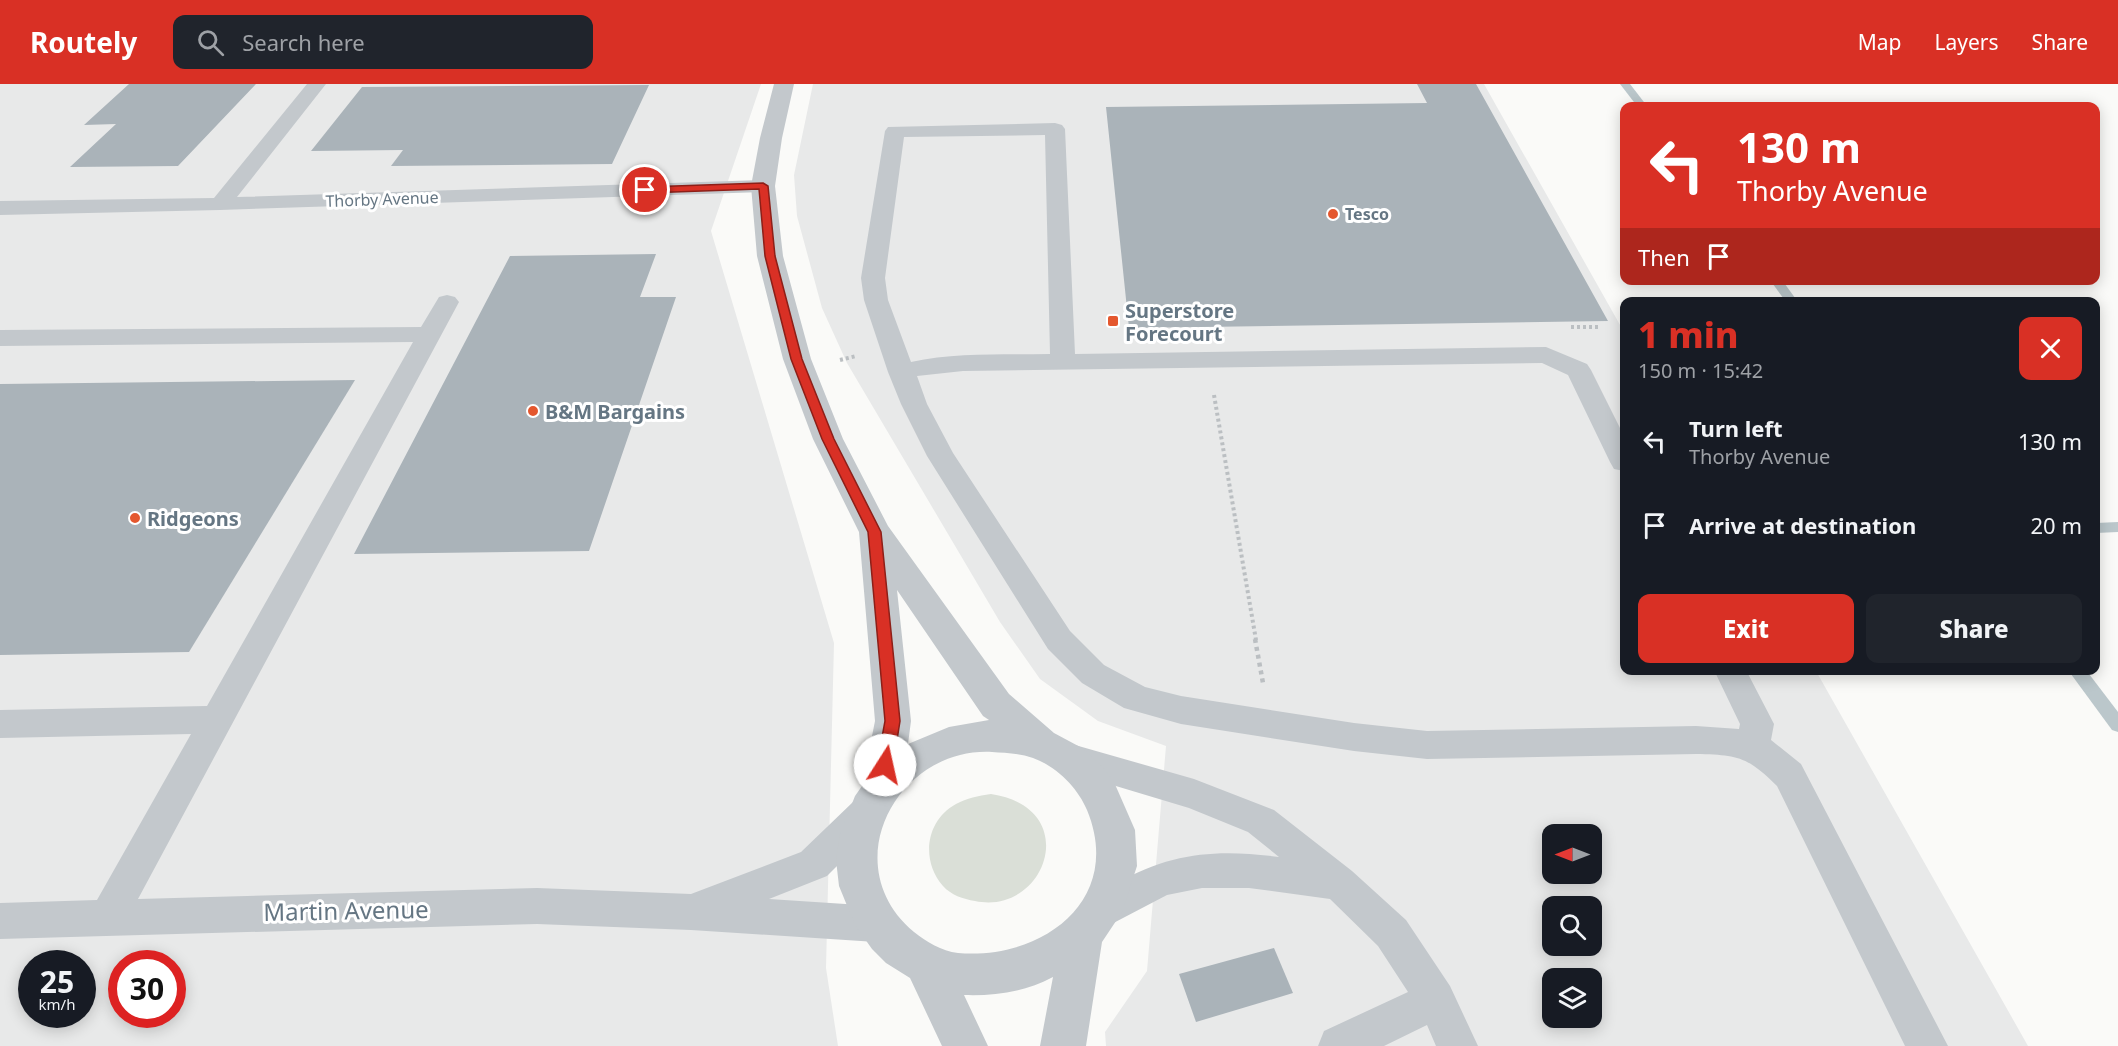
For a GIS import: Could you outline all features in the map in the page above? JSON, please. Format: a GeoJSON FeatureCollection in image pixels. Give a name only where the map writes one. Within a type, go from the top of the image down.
{"type":"FeatureCollection","features":[{"type":"Feature","properties":{"kind":"street"},"geometry":{"type":"LineString","coordinates":[[784,84],[771,138],[763,186],[770,256],[796,359],[828,439],[875,532],[996,705],[1092,780],[1110,809],[1118,842],[1115,877],[1092,923],[1063,1046]]}},
{"type":"Feature","properties":{"kind":"street"},"geometry":{"type":"LineString","coordinates":[[875,532],[893,721],[874,800],[857,840],[855,869],[861,897],[876,924],[897,946],[925,963],[956,974],[990,975],[1024,969],[1055,956],[1092,923]]}},
{"type":"Feature","properties":{"kind":"street"},"geometry":{"type":"LineString","coordinates":[[874,800],[902,767],[928,751],[955,741],[985,736],[1014,738],[1055,752]]}},
{"type":"Feature","properties":{"kind":"street"},"geometry":{"type":"LineString","coordinates":[[925,963],[965,1046]]}},
{"type":"Feature","properties":{"kind":"lane"},"geometry":{"type":"LineString","coordinates":[[220,204],[317,84]]}},
{"type":"Feature","properties":{"kind":"lane"},"geometry":{"type":"LineString","coordinates":[[1064,362],[1055,129],[895,131],[873,278],[876,300],[902,372],[914,404],[941,456],[1059,640],[1093,674],[1136,698],[1181,710],[1426,745],[1696,740],[1753,745],[1771,756],[1789,775],[1927,1046]]}},
{"type":"Feature","properties":{"kind":"lane","name":"Thorby Avenue"},"geometry":{"type":"LineString","coordinates":[[0,208],[220,204],[763,186]]}},
{"type":"Feature","properties":{"kind":"lane"},"geometry":{"type":"LineString","coordinates":[[109,916],[447,302]]}},
{"type":"Feature","properties":{"kind":"lane"},"geometry":{"type":"LineString","coordinates":[[0,338],[430,334]]}},
{"type":"Feature","properties":{"kind":"lane"},"geometry":{"type":"LineString","coordinates":[[902,372],[963,363],[1546,355],[1578,370],[1620,454]]}},
{"type":"Feature","properties":{"kind":"lane"},"geometry":{"type":"LineString","coordinates":[[1732,675],[1757,724],[1753,745]]}},
{"type":"Feature","properties":{"kind":"lane"},"geometry":{"type":"LineString","coordinates":[[0,723],[215,720]]}},
{"type":"Feature","properties":{"kind":"lane"},"geometry":{"type":"LineString","coordinates":[[1055,752],[1194,795],[1261,821],[1339,883],[1392,933],[1436,1000],[1456,1046]]}},
{"type":"Feature","properties":{"kind":"lane","name":"Martin Avenue"},"geometry":{"type":"LineString","coordinates":[[691,912],[814,864],[874,800]]}},
{"type":"Feature","properties":{"kind":"lane"},"geometry":{"type":"LineString","coordinates":[[1092,923],[1161,880],[1195,873],[1242,870],[1339,883]]}},
{"type":"Feature","properties":{"kind":"lane","name":"Martin Avenue"},"geometry":{"type":"LineString","coordinates":[[0,921],[109,916],[537,906],[691,912],[876,924]]}},
{"type":"Feature","properties":{"kind":"lane"},"geometry":{"type":"LineString","coordinates":[[1340,1046],[1436,1000]]}},
{"type":"Feature","properties":{"kind":"path"},"geometry":{"type":"LineString","coordinates":[[1208,360],[1263,679],[1259,722]]}},
{"type":"Feature","properties":{"kind":"shaded area"},"geometry":{"type":"Polygon","coordinates":[[[0,84],[761,84],[711,231],[834,643],[826,968],[838,1046],[0,1046],[0,84]]]}},
{"type":"Feature","properties":{"kind":"shaded area"},"geometry":{"type":"Polygon","coordinates":[[[813,84],[1484,84],[1620,325],[1620,675],[1818,675],[2028,1046],[1106,1046],[1105,1032],[1147,971],[1166,746],[1098,721],[1040,679],[1000,622],[847,363],[822,308],[797,216],[794,175],[813,84]]]}},
{"type":"Feature","properties":{"kind":"shaded area"},"geometry":{"type":"Polygon","coordinates":[[[991,794],[1020,803],[1038,819],[1046,838],[1044,858],[1036,877],[1021,893],[1000,901],[975,901],[958,896],[943,886],[931,865],[930,842],[932,831],[946,811],[964,800],[991,794]]]}},
{"type":"Feature","properties":{"kind":"building"},"geometry":{"type":"Polygon","coordinates":[[[129,84],[256,84],[178,166],[70,167],[116,124],[84,125],[129,84]]]}},
{"type":"Feature","properties":{"kind":"building","name":"Tesco"},"geometry":{"type":"Polygon","coordinates":[[[1417,84],[1476,84],[1608,321],[1129,328],[1106,107],[1427,103],[1417,84]]]}},
{"type":"Feature","properties":{"kind":"building"},"geometry":{"type":"Polygon","coordinates":[[[649,85],[612,164],[391,166],[403,150],[311,151],[362,87],[649,85]]]}},
{"type":"Feature","properties":{"kind":"building","name":"B&M Bargains"},"geometry":{"type":"Polygon","coordinates":[[[656,254],[640,297],[676,297],[589,551],[354,554],[510,256],[656,254]]]}},
{"type":"Feature","properties":{"kind":"building","name":"Ridgeons"},"geometry":{"type":"Polygon","coordinates":[[[355,380],[189,652],[0,655],[0,384],[355,380]]]}},
{"type":"Feature","properties":{"kind":"building"},"geometry":{"type":"Polygon","coordinates":[[[1274,948],[1293,993],[1196,1022],[1179,974],[1274,948]]]}},
{"type":"Feature","properties":{"kind":"waterway"},"geometry":{"type":"LineString","coordinates":[[1625,84],[1639,102]]}},
{"type":"Feature","properties":{"kind":"waterway"},"geometry":{"type":"LineString","coordinates":[[1780,285],[1788,297]]}},
{"type":"Feature","properties":{"kind":"waterway"},"geometry":{"type":"LineString","coordinates":[[2100,528],[2118,527]]}},
{"type":"Feature","properties":{"kind":"waterway"},"geometry":{"type":"LineString","coordinates":[[2080,675],[2118,725]]}},
{"type":"Feature","properties":{"kind":"place","name":"Tesco"},"geometry":{"type":"Point","coordinates":[1333,214]}},
{"type":"Feature","properties":{"kind":"place","name":"Superstore Forecourt"},"geometry":{"type":"Point","coordinates":[1113,321]}},
{"type":"Feature","properties":{"kind":"place","name":"B&M Bargains"},"geometry":{"type":"Point","coordinates":[533,411]}},
{"type":"Feature","properties":{"kind":"place","name":"Ridgeons"},"geometry":{"type":"Point","coordinates":[135,518]}},
{"type":"Feature","properties":{"kind":"route"},"geometry":{"type":"LineString","coordinates":[[645,190],[763,186],[770,256],[796,359],[828,439],[875,532],[893,721],[885,765]]}}]}
